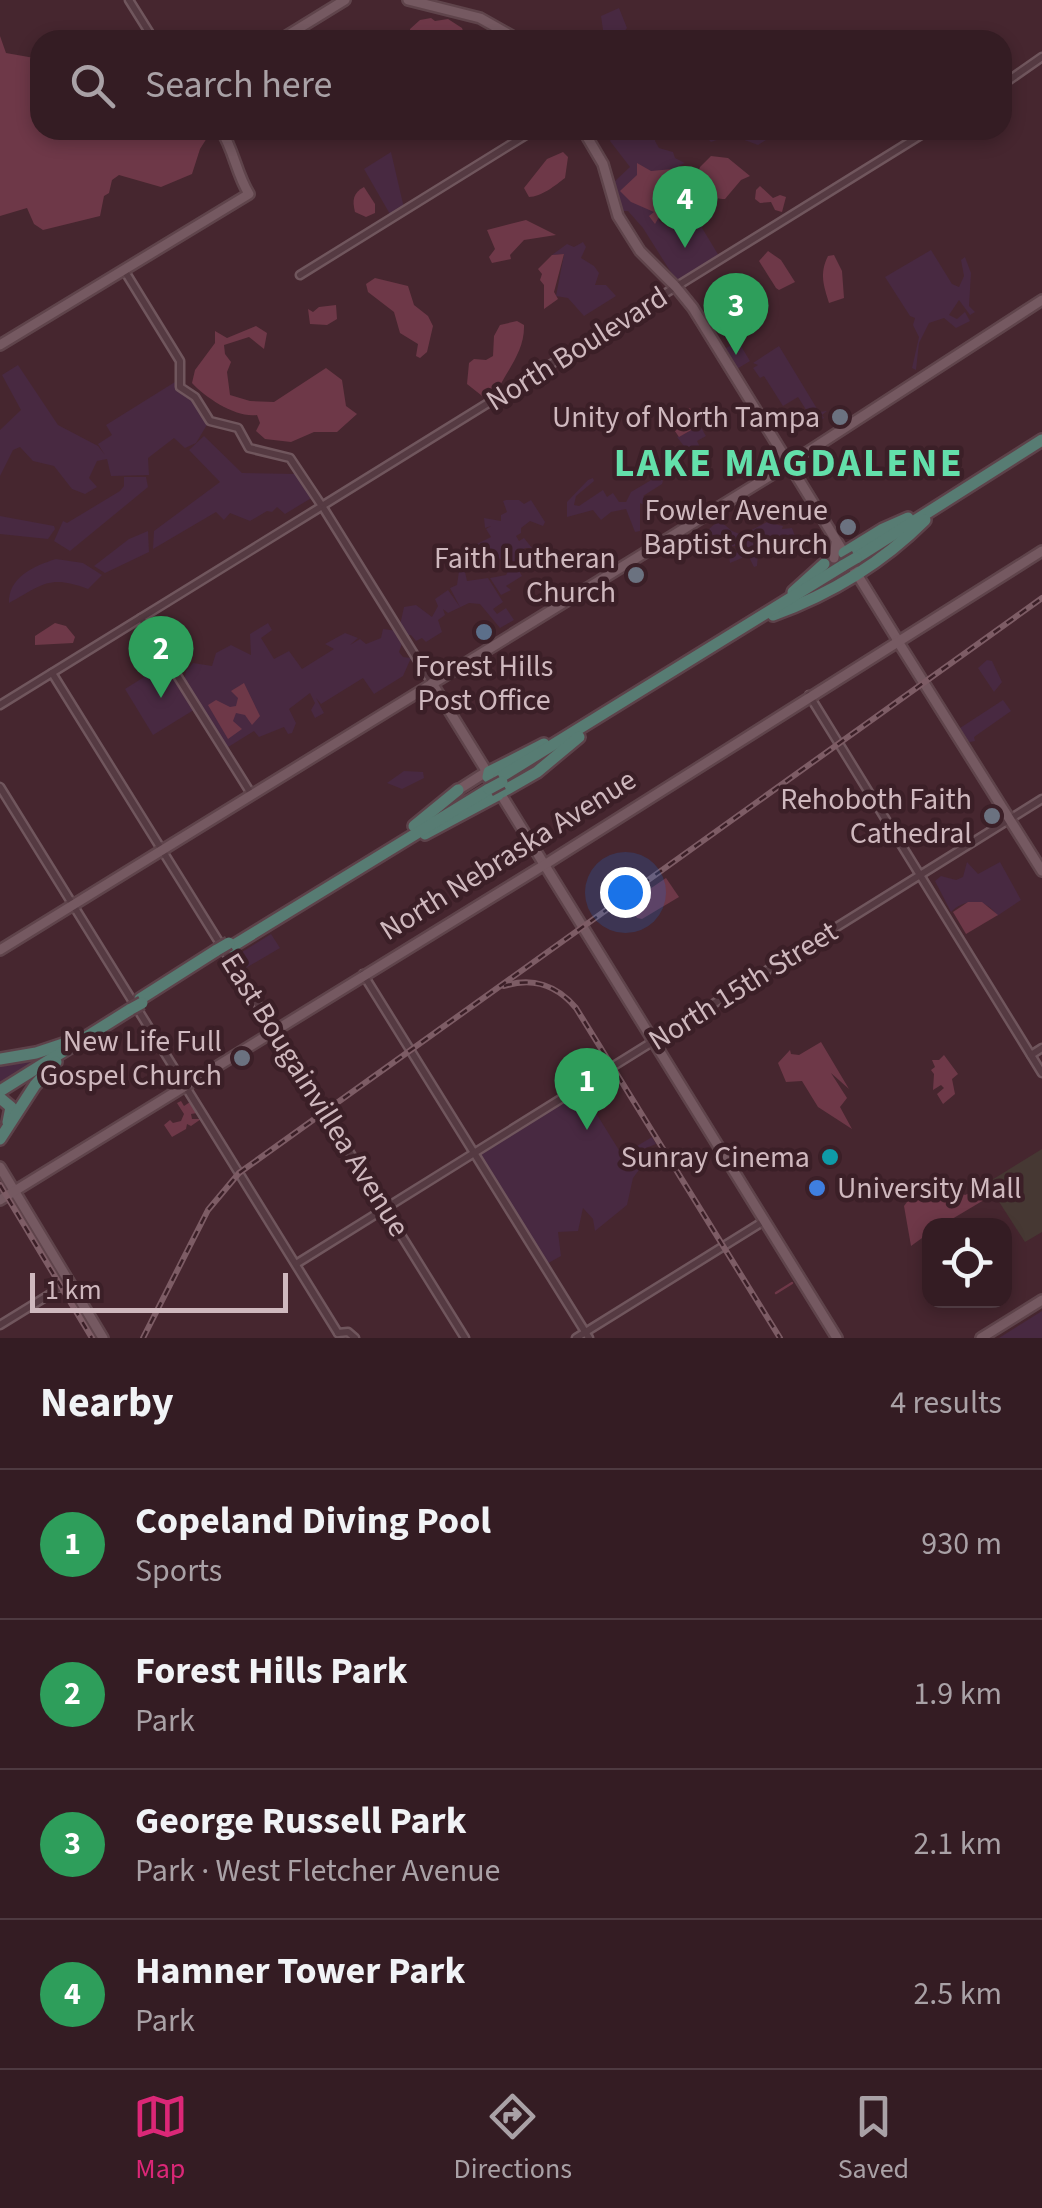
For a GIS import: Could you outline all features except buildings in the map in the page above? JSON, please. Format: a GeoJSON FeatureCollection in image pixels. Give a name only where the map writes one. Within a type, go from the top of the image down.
{"type":"FeatureCollection","features":[{"type":"Feature","properties":{"kind":"highway"},"geometry":{"type":"LineString","coordinates":[[0,1137],[12,1111],[0,1091],[402,835],[586,729],[1042,442]]}},
{"type":"Feature","properties":{"kind":"highway"},"geometry":{"type":"LineString","coordinates":[[772,612],[849,563]]}},
{"type":"Feature","properties":{"kind":"highway"},"geometry":{"type":"LineString","coordinates":[[224,949],[494,783]]}},
{"type":"Feature","properties":{"kind":"highway"},"geometry":{"type":"LineString","coordinates":[[402,835],[458,790]]}},
{"type":"Feature","properties":{"kind":"highway"},"geometry":{"type":"LineString","coordinates":[[0,1059],[74,1042]]}},
{"type":"Feature","properties":{"kind":"highway"},"geometry":{"type":"LineString","coordinates":[[0,1137],[38,1081],[74,1042]]}},
{"type":"Feature","properties":{"kind":"main road"},"geometry":{"type":"LineString","coordinates":[[296,30],[345,0]]}},
{"type":"Feature","properties":{"kind":"main road"},"geometry":{"type":"LineString","coordinates":[[408,0],[480,18],[501,30]]}},
{"type":"Feature","properties":{"kind":"main road"},"geometry":{"type":"LineString","coordinates":[[0,345],[249,194],[233,166],[227,140]]}},
{"type":"Feature","properties":{"kind":"main road"},"geometry":{"type":"LineString","coordinates":[[588,140],[603,164],[618,216],[646,259],[676,286],[1038,868]]}},
{"type":"Feature","properties":{"kind":"main road"},"geometry":{"type":"LineString","coordinates":[[3,951],[733,498],[1042,300]]}},
{"type":"Feature","properties":{"kind":"main road","name":"North Nebraska Avenue"},"geometry":{"type":"LineString","coordinates":[[454,917],[1042,549]]}},
{"type":"Feature","properties":{"kind":"main road","name":"North Nebraska Avenue"},"geometry":{"type":"LineString","coordinates":[[898,640],[1026,559]]}},
{"type":"Feature","properties":{"kind":"main road"},"geometry":{"type":"LineString","coordinates":[[431,685],[544,863],[593,955],[636,1014],[667,1075],[679,1089]]}},
{"type":"Feature","properties":{"kind":"main road"},"geometry":{"type":"LineString","coordinates":[[938,706],[1008,821]]}},
{"type":"Feature","properties":{"kind":"main road"},"geometry":{"type":"LineString","coordinates":[[958,741],[970,754]]}},
{"type":"Feature","properties":{"kind":"main road"},"geometry":{"type":"LineString","coordinates":[[458,790],[494,783]]}},
{"type":"Feature","properties":{"kind":"main road"},"geometry":{"type":"LineString","coordinates":[[544,863],[554,893],[580,923],[834,1338]]}},
{"type":"Feature","properties":{"kind":"main road","name":"North Nebraska Avenue"},"geometry":{"type":"LineString","coordinates":[[8,1194],[544,863]]}},
{"type":"Feature","properties":{"kind":"main road"},"geometry":{"type":"LineString","coordinates":[[501,891],[511,880]]}},
{"type":"Feature","properties":{"kind":"main road"},"geometry":{"type":"LineString","coordinates":[[593,955],[608,968]]}},
{"type":"Feature","properties":{"kind":"main road"},"geometry":{"type":"LineString","coordinates":[[706,1132],[800,1290],[834,1338]]}},
{"type":"Feature","properties":{"kind":"main road"},"geometry":{"type":"LineString","coordinates":[[0,1167],[8,1194],[40,1238]]}},
{"type":"Feature","properties":{"kind":"main road"},"geometry":{"type":"LineString","coordinates":[[0,1175],[8,1194],[100,1336]]}},
{"type":"Feature","properties":{"kind":"main road"},"geometry":{"type":"LineString","coordinates":[[800,1290],[818,1308]]}},
{"type":"Feature","properties":{"kind":"main road"},"geometry":{"type":"LineString","coordinates":[[981,1338],[1042,1303]]}},
{"type":"Feature","properties":{"kind":"main road"},"geometry":{"type":"LineString","coordinates":[[990,1338],[1042,1303]]}},
{"type":"Feature","properties":{"kind":"street"},"geometry":{"type":"LineString","coordinates":[[130,0],[148,30]]}},
{"type":"Feature","properties":{"kind":"street"},"geometry":{"type":"LineString","coordinates":[[1012,78],[1042,57]]}},
{"type":"Feature","properties":{"kind":"street"},"geometry":{"type":"LineString","coordinates":[[300,275],[518,140]]}},
{"type":"Feature","properties":{"kind":"street","name":"North Boulevard"},"geometry":{"type":"LineString","coordinates":[[0,705],[913,140]]}},
{"type":"Feature","properties":{"kind":"street"},"geometry":{"type":"LineString","coordinates":[[124,270],[180,361],[180,387],[196,397],[210,421],[238,428],[249,448],[290,458],[431,685]]}},
{"type":"Feature","properties":{"kind":"street"},"geometry":{"type":"LineString","coordinates":[[142,618],[253,796]]}},
{"type":"Feature","properties":{"kind":"street","name":"East Bougainvillea Avenue"},"geometry":{"type":"LineString","coordinates":[[52,673],[466,1338]]}},
{"type":"Feature","properties":{"kind":"street"},"geometry":{"type":"LineString","coordinates":[[809,696],[1042,1073]]}},
{"type":"Feature","properties":{"kind":"street"},"geometry":{"type":"LineString","coordinates":[[0,787],[296,1264],[336,1336],[348,1332],[356,1338]]}},
{"type":"Feature","properties":{"kind":"street","name":"North 15th Street"},"geometry":{"type":"LineString","coordinates":[[296,1264],[1042,799]]}},
{"type":"Feature","properties":{"kind":"street"},"geometry":{"type":"LineString","coordinates":[[362,974],[587,1335]]}},
{"type":"Feature","properties":{"kind":"street"},"geometry":{"type":"LineString","coordinates":[[1031,1055],[1042,1048]]}},
{"type":"Feature","properties":{"kind":"street"},"geometry":{"type":"LineString","coordinates":[[576,1338],[587,1335],[762,1222]]}},
{"type":"Feature","properties":{"kind":"street"},"geometry":{"type":"LineString","coordinates":[[0,1325],[67,1283]]}},
{"type":"Feature","properties":{"kind":"shaded area"},"geometry":{"type":"Polygon","coordinates":[[[619,8],[627,28],[603,30],[601,16],[619,8]]]}},
{"type":"Feature","properties":{"kind":"shaded area"},"geometry":{"type":"Polygon","coordinates":[[[448,19],[463,30],[410,30],[420,20],[448,19]]]}},
{"type":"Feature","properties":{"kind":"shaded area"},"geometry":{"type":"Polygon","coordinates":[[[0,36],[6,53],[30,57],[30,140],[206,140],[192,174],[161,187],[119,175],[112,180],[100,216],[43,230],[34,224],[27,208],[0,216],[0,36]]]}},
{"type":"Feature","properties":{"kind":"shaded area"},"geometry":{"type":"Polygon","coordinates":[[[655,140],[659,148],[673,152],[675,158],[685,163],[672,169],[662,194],[659,221],[669,228],[693,213],[719,256],[677,281],[643,228],[628,211],[622,211],[614,182],[630,167],[610,141],[655,140]]]}},
{"type":"Feature","properties":{"kind":"shaded area"},"geometry":{"type":"Polygon","coordinates":[[[391,152],[404,208],[391,216],[364,169],[391,152]]]}},
{"type":"Feature","properties":{"kind":"shaded area"},"geometry":{"type":"Polygon","coordinates":[[[563,152],[568,157],[565,178],[529,197],[524,188],[547,159],[563,152]]]}},
{"type":"Feature","properties":{"kind":"shaded area"},"geometry":{"type":"Polygon","coordinates":[[[711,156],[728,158],[750,176],[741,180],[725,199],[702,194],[694,183],[700,167],[711,156]]]}},
{"type":"Feature","properties":{"kind":"shaded area"},"geometry":{"type":"Polygon","coordinates":[[[637,163],[651,171],[673,169],[661,193],[655,224],[649,216],[654,212],[631,202],[620,191],[637,175],[637,163]]]}},
{"type":"Feature","properties":{"kind":"shaded area"},"geometry":{"type":"Polygon","coordinates":[[[760,186],[773,198],[786,197],[782,212],[775,210],[771,202],[760,203],[755,199],[760,186]]]}},
{"type":"Feature","properties":{"kind":"shaded area"},"geometry":{"type":"Polygon","coordinates":[[[364,187],[375,204],[375,213],[366,217],[355,212],[354,204],[356,194],[364,187]]]}},
{"type":"Feature","properties":{"kind":"shaded area"},"geometry":{"type":"Polygon","coordinates":[[[526,220],[556,235],[524,240],[510,255],[511,259],[492,263],[489,257],[495,249],[487,230],[526,220]]]}},
{"type":"Feature","properties":{"kind":"shaded area"},"geometry":{"type":"Polygon","coordinates":[[[583,242],[586,247],[581,258],[599,273],[595,285],[606,285],[616,296],[584,316],[568,298],[556,296],[564,254],[552,255],[567,244],[574,247],[583,242]]]}},
{"type":"Feature","properties":{"kind":"shaded area"},"geometry":{"type":"Polygon","coordinates":[[[931,250],[952,284],[959,287],[964,276],[961,260],[965,257],[971,273],[969,306],[975,312],[970,315],[959,300],[949,315],[957,319],[965,312],[970,321],[956,328],[944,318],[929,323],[919,343],[916,370],[912,368],[919,337],[913,325],[915,318],[885,277],[931,250]]]}},
{"type":"Feature","properties":{"kind":"shaded area"},"geometry":{"type":"Polygon","coordinates":[[[768,251],[781,260],[795,282],[776,288],[759,261],[768,251]]]}},
{"type":"Feature","properties":{"kind":"shaded area"},"geometry":{"type":"Polygon","coordinates":[[[564,254],[554,292],[558,299],[544,309],[544,285],[538,269],[552,255],[564,254]]]}},
{"type":"Feature","properties":{"kind":"shaded area"},"geometry":{"type":"Polygon","coordinates":[[[834,255],[842,271],[844,298],[829,303],[823,274],[828,256],[834,255]]]}},
{"type":"Feature","properties":{"kind":"shaded area"},"geometry":{"type":"Polygon","coordinates":[[[375,278],[408,286],[414,305],[428,316],[433,326],[427,352],[420,358],[416,356],[418,344],[400,333],[394,312],[368,292],[366,284],[375,278]]]}},
{"type":"Feature","properties":{"kind":"shaded area"},"geometry":{"type":"Polygon","coordinates":[[[336,305],[337,319],[327,325],[310,324],[308,309],[313,312],[319,307],[336,305]]]}},
{"type":"Feature","properties":{"kind":"shaded area"},"geometry":{"type":"Polygon","coordinates":[[[517,321],[524,325],[518,353],[494,397],[486,399],[467,384],[469,363],[493,356],[494,336],[500,325],[517,321]]]}},
{"type":"Feature","properties":{"kind":"shaded area"},"geometry":{"type":"Polygon","coordinates":[[[256,326],[267,333],[264,349],[249,337],[224,345],[231,362],[227,372],[230,395],[274,402],[326,368],[342,380],[346,406],[357,414],[337,432],[314,432],[291,442],[265,439],[256,431],[260,423],[257,415],[222,406],[192,383],[195,370],[215,343],[215,331],[227,338],[256,326]]]}},
{"type":"Feature","properties":{"kind":"shaded area"},"geometry":{"type":"Polygon","coordinates":[[[738,341],[750,361],[735,370],[723,350],[738,341]]]}},
{"type":"Feature","properties":{"kind":"shaded area"},"geometry":{"type":"Polygon","coordinates":[[[779,346],[819,412],[827,411],[815,424],[798,397],[783,406],[764,376],[760,378],[753,368],[758,365],[753,363],[779,346]]]}},
{"type":"Feature","properties":{"kind":"shaded area"},"geometry":{"type":"Polygon","coordinates":[[[18,365],[58,425],[98,446],[105,455],[98,444],[112,435],[106,425],[175,382],[192,396],[208,423],[196,443],[185,448],[174,438],[148,458],[149,475],[111,476],[107,459],[97,461],[89,478],[97,487],[85,494],[72,489],[54,466],[33,461],[20,447],[13,450],[0,476],[0,430],[21,410],[2,375],[18,365]]]}},
{"type":"Feature","properties":{"kind":"shaded area"},"geometry":{"type":"Polygon","coordinates":[[[690,408],[700,425],[679,437],[668,421],[690,408]]]}},
{"type":"Feature","properties":{"kind":"shaded area"},"geometry":{"type":"Polygon","coordinates":[[[700,426],[706,436],[697,441],[702,451],[713,447],[693,458],[677,437],[700,426]]]}},
{"type":"Feature","properties":{"kind":"shaded area"},"geometry":{"type":"Polygon","coordinates":[[[204,436],[242,473],[299,474],[313,497],[285,514],[277,507],[250,521],[230,513],[224,520],[216,512],[153,549],[154,531],[220,482],[189,450],[204,436]]]}},
{"type":"Feature","properties":{"kind":"shaded area"},"geometry":{"type":"Polygon","coordinates":[[[658,476],[662,484],[643,496],[678,505],[679,512],[670,519],[640,503],[640,531],[635,532],[626,509],[611,512],[601,520],[593,510],[567,517],[567,502],[588,480],[594,481],[576,496],[574,505],[579,506],[603,490],[607,497],[613,493],[619,502],[626,502],[631,492],[658,476]]]}},
{"type":"Feature","properties":{"kind":"shaded area"},"geometry":{"type":"Polygon","coordinates":[[[124,477],[146,477],[148,487],[70,551],[54,541],[63,521],[67,523],[120,491],[124,477]]]}},
{"type":"Feature","properties":{"kind":"shaded area"},"geometry":{"type":"Polygon","coordinates":[[[531,500],[545,522],[543,526],[530,521],[516,536],[519,541],[524,538],[532,548],[519,553],[525,564],[518,569],[522,576],[506,586],[511,590],[501,595],[490,578],[506,575],[510,568],[494,554],[487,554],[486,547],[475,545],[491,537],[486,529],[491,526],[485,528],[484,518],[501,521],[501,515],[507,512],[503,501],[524,504],[531,500]]]}},
{"type":"Feature","properties":{"kind":"shaded area"},"geometry":{"type":"Polygon","coordinates":[[[0,516],[55,529],[48,539],[0,534],[0,516]]]}},
{"type":"Feature","properties":{"kind":"shaded area"},"geometry":{"type":"Polygon","coordinates":[[[719,520],[742,535],[767,522],[783,526],[782,529],[792,528],[795,536],[790,543],[794,552],[784,559],[776,548],[764,545],[757,566],[742,555],[730,563],[729,557],[740,551],[741,546],[719,546],[709,529],[719,520]]]}},
{"type":"Feature","properties":{"kind":"shaded area"},"geometry":{"type":"Polygon","coordinates":[[[148,531],[149,552],[105,573],[94,566],[129,539],[148,531]]]}},
{"type":"Feature","properties":{"kind":"shaded area"},"geometry":{"type":"Polygon","coordinates":[[[56,559],[83,563],[102,575],[88,589],[55,582],[9,603],[17,580],[31,569],[56,559]]]}},
{"type":"Feature","properties":{"kind":"shaded area"},"geometry":{"type":"Polygon","coordinates":[[[464,567],[467,581],[488,578],[503,602],[493,609],[497,614],[506,608],[514,620],[500,628],[480,604],[469,603],[448,613],[443,609],[445,615],[438,620],[442,632],[426,642],[405,636],[400,625],[404,607],[416,605],[432,617],[438,606],[435,599],[448,590],[460,607],[450,588],[457,585],[459,571],[464,567]]]}},
{"type":"Feature","properties":{"kind":"shaded area"},"geometry":{"type":"Polygon","coordinates":[[[55,623],[66,626],[75,637],[73,643],[35,645],[35,636],[55,623]]]}},
{"type":"Feature","properties":{"kind":"shaded area"},"geometry":{"type":"Polygon","coordinates":[[[268,623],[272,630],[261,638],[274,659],[289,651],[302,669],[334,649],[325,644],[345,633],[358,638],[350,645],[360,639],[366,644],[381,638],[383,629],[398,631],[403,641],[399,652],[411,658],[403,676],[374,694],[363,678],[321,704],[316,698],[324,713],[315,718],[310,693],[289,709],[296,723],[292,733],[288,734],[284,727],[259,737],[254,731],[225,749],[184,681],[186,671],[193,663],[212,666],[216,653],[231,645],[251,655],[250,634],[268,623]]]}},
{"type":"Feature","properties":{"kind":"shaded area"},"geometry":{"type":"Polygon","coordinates":[[[987,660],[992,661],[1002,682],[994,692],[978,668],[987,660]]]}},
{"type":"Feature","properties":{"kind":"shaded area"},"geometry":{"type":"Polygon","coordinates":[[[168,662],[197,708],[153,735],[125,689],[168,662]]]}},
{"type":"Feature","properties":{"kind":"shaded area"},"geometry":{"type":"Polygon","coordinates":[[[244,683],[260,716],[252,725],[245,715],[236,713],[233,721],[242,729],[228,739],[208,705],[216,700],[236,706],[238,698],[231,691],[244,683]]]}},
{"type":"Feature","properties":{"kind":"shaded area"},"geometry":{"type":"Polygon","coordinates":[[[1003,700],[1011,711],[974,737],[975,741],[965,743],[957,730],[1003,700]]]}},
{"type":"Feature","properties":{"kind":"shaded area"},"geometry":{"type":"Polygon","coordinates":[[[404,771],[423,772],[424,778],[402,789],[387,783],[404,771]]]}},
{"type":"Feature","properties":{"kind":"shaded area"},"geometry":{"type":"Polygon","coordinates":[[[967,862],[978,874],[1000,862],[1021,900],[997,916],[976,902],[951,912],[935,881],[941,876],[956,880],[963,877],[967,862]]]}},
{"type":"Feature","properties":{"kind":"shaded area"},"geometry":{"type":"Polygon","coordinates":[[[666,878],[679,897],[642,919],[637,918],[629,903],[666,878]]]}},
{"type":"Feature","properties":{"kind":"shaded area"},"geometry":{"type":"Polygon","coordinates":[[[968,902],[982,902],[998,915],[966,934],[953,912],[968,902]]]}},
{"type":"Feature","properties":{"kind":"shaded area"},"geometry":{"type":"Polygon","coordinates":[[[271,934],[280,948],[244,969],[234,957],[271,934]]]}},
{"type":"Feature","properties":{"kind":"shaded area"},"geometry":{"type":"Polygon","coordinates":[[[821,1042],[849,1089],[831,1073],[847,1098],[840,1107],[852,1129],[818,1107],[802,1081],[786,1082],[778,1063],[790,1050],[791,1054],[799,1055],[821,1042]]]}},
{"type":"Feature","properties":{"kind":"shaded area"},"geometry":{"type":"Polygon","coordinates":[[[55,1048],[0,1083],[0,1060],[55,1048]]]}},
{"type":"Feature","properties":{"kind":"shaded area"},"geometry":{"type":"Polygon","coordinates":[[[944,1055],[958,1074],[952,1079],[955,1094],[943,1104],[937,1094],[944,1088],[941,1085],[933,1090],[931,1070],[935,1067],[932,1060],[944,1055]]]}},
{"type":"Feature","properties":{"kind":"shaded area"},"geometry":{"type":"Polygon","coordinates":[[[581,1089],[622,1155],[652,1137],[656,1144],[641,1150],[647,1159],[633,1178],[627,1205],[595,1231],[593,1219],[583,1208],[578,1231],[558,1232],[561,1256],[543,1266],[476,1155],[581,1089]]]}},
{"type":"Feature","properties":{"kind":"shaded area"},"geometry":{"type":"Polygon","coordinates":[[[181,1101],[184,1106],[190,1102],[197,1113],[191,1114],[192,1119],[201,1119],[191,1126],[187,1124],[186,1129],[172,1137],[164,1125],[170,1120],[181,1121],[184,1114],[177,1103],[181,1101]]]}},
{"type":"Feature","properties":{"kind":"shaded area"},"geometry":{"type":"Polygon","coordinates":[[[1042,1149],[1042,1232],[1025,1242],[987,1183],[1042,1149]]]}},
{"type":"Feature","properties":{"kind":"shaded area"},"geometry":{"type":"Polygon","coordinates":[[[979,1184],[984,1200],[954,1218],[922,1218],[922,1238],[911,1246],[904,1206],[907,1202],[934,1187],[949,1187],[965,1195],[979,1184]]]}},
{"type":"Feature","properties":{"kind":"shaded area"},"geometry":{"type":"Polygon","coordinates":[[[1042,1311],[1042,1338],[999,1338],[1042,1311]]]}},
{"type":"Feature","properties":{"kind":"waterway"},"geometry":{"type":"LineString","coordinates":[[776,1293],[792,1283]]}},
{"type":"Feature","properties":{"kind":"railway"},"geometry":{"type":"LineString","coordinates":[[143,1338],[208,1210],[239,1173],[1042,598]]}},
{"type":"Feature","properties":{"kind":"railway"},"geometry":{"type":"LineString","coordinates":[[504,986],[524,982],[543,985],[576,1008],[780,1338]]}},
{"type":"Feature","properties":{"kind":"railway"},"geometry":{"type":"LineString","coordinates":[[0,1185],[92,1338]]}},
{"type":"Feature","properties":{"kind":"place","name":"Hamner Tower Park"},"geometry":{"type":"Point","coordinates":[685,248]}},
{"type":"Feature","properties":{"kind":"place","name":"George Russell Park"},"geometry":{"type":"Point","coordinates":[736,355]}},
{"type":"Feature","properties":{"kind":"place","name":"Unity of North Tampa"},"geometry":{"type":"Point","coordinates":[840,417]}},
{"type":"Feature","properties":{"kind":"place","name":"Fowler Avenue Baptist Church"},"geometry":{"type":"Point","coordinates":[848,527]}},
{"type":"Feature","properties":{"kind":"place","name":"Faith Lutheran Church"},"geometry":{"type":"Point","coordinates":[636,575]}},
{"type":"Feature","properties":{"kind":"place","name":"Forest Hills Post Office"},"geometry":{"type":"Point","coordinates":[484,632]}},
{"type":"Feature","properties":{"kind":"place","name":"Forest Hills Park"},"geometry":{"type":"Point","coordinates":[161,698]}},
{"type":"Feature","properties":{"kind":"place","name":"Rehoboth Faith Cathedral"},"geometry":{"type":"Point","coordinates":[992,816]}},
{"type":"Feature","properties":{"kind":"place","name":"New Life Full Gospel Church"},"geometry":{"type":"Point","coordinates":[242,1058]}},
{"type":"Feature","properties":{"kind":"place","name":"Copeland Diving Pool"},"geometry":{"type":"Point","coordinates":[587,1130]}},
{"type":"Feature","properties":{"kind":"place","name":"Sunray Cinema"},"geometry":{"type":"Point","coordinates":[830,1157]}},
{"type":"Feature","properties":{"kind":"place","name":"University Mall"},"geometry":{"type":"Point","coordinates":[817,1188]}},
{"type":"Feature","properties":{"kind":"district","name":"LAKE MAGDALENE"},"geometry":{"type":"Point","coordinates":[789,463]}}]}
